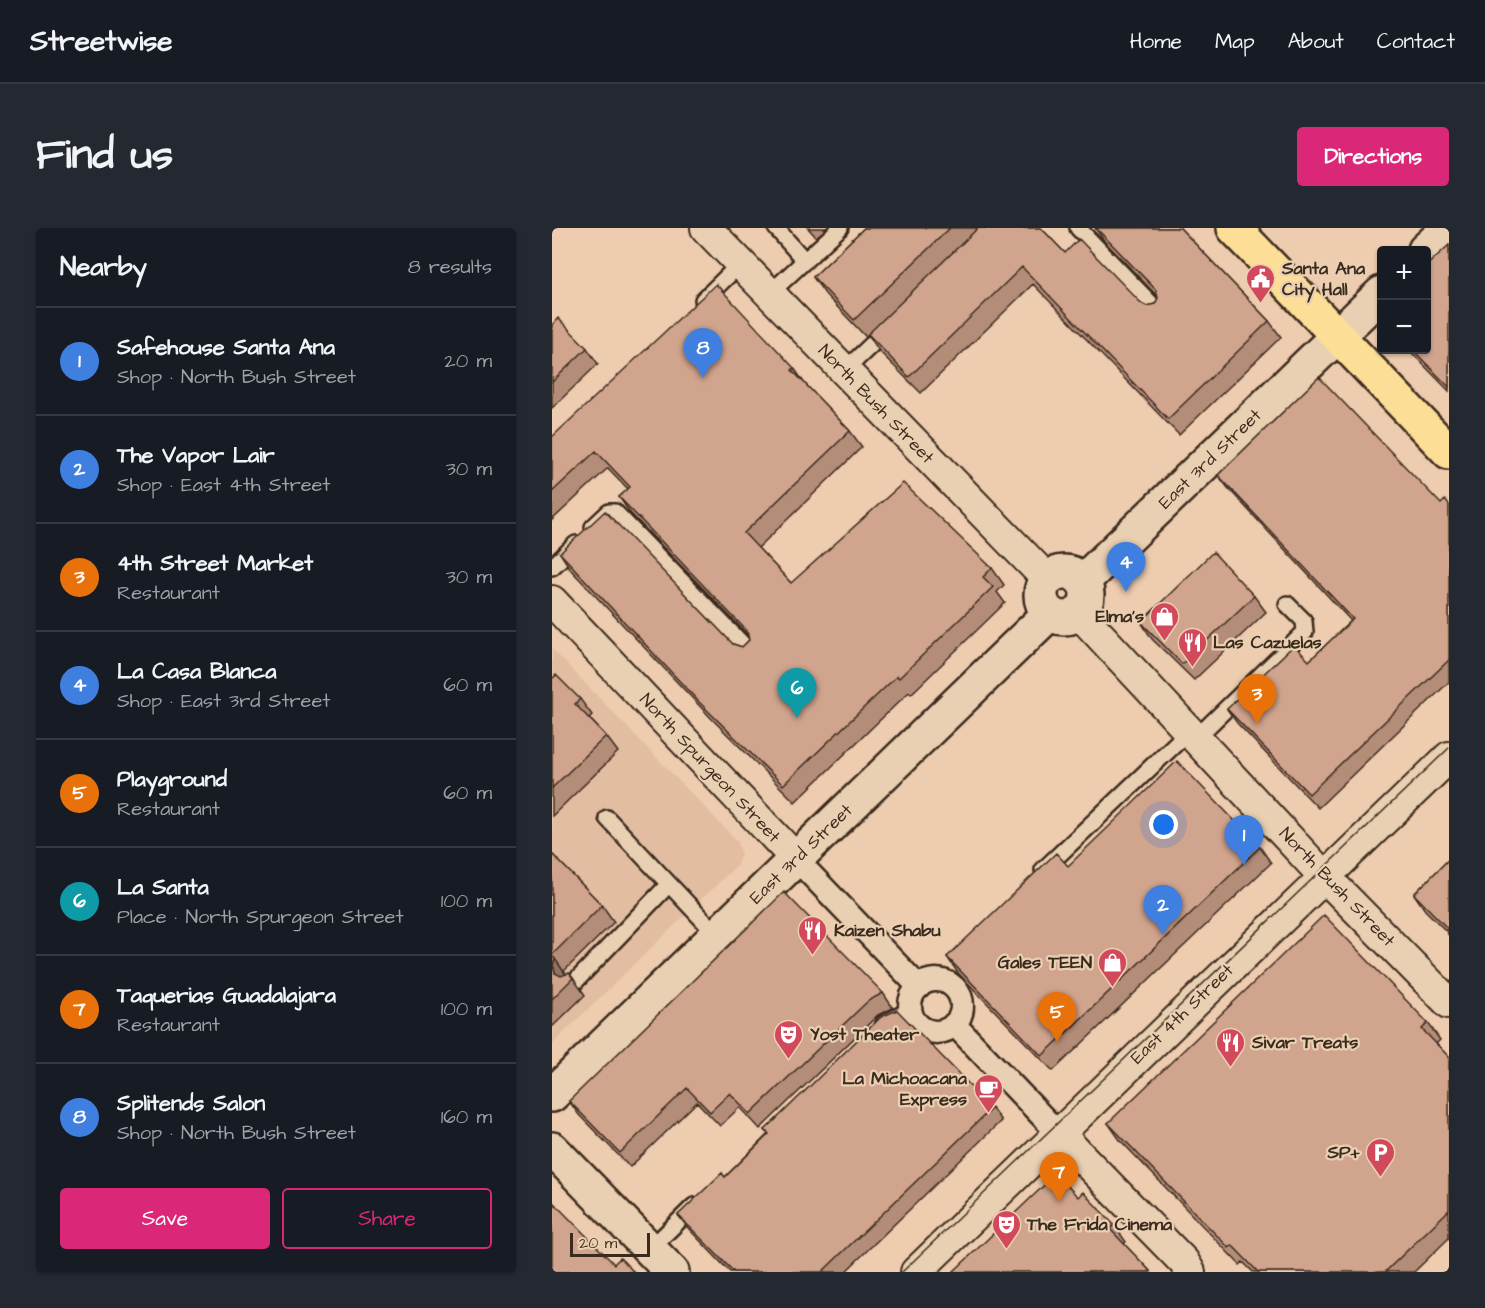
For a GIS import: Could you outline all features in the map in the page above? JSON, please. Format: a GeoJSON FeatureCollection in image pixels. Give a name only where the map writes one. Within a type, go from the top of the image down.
{"type":"FeatureCollection","features":[{"type":"Feature","properties":{"kind":"main road"},"geometry":{"type":"LineString","coordinates":[[1234,228],[1449,452]]}},
{"type":"Feature","properties":{"kind":"street","name":"North Bush Street"},"geometry":{"type":"LineString","coordinates":[[706,228],[1047,579]]}},
{"type":"Feature","properties":{"kind":"street"},"geometry":{"type":"LineString","coordinates":[[1429,246],[1449,228]]}},
{"type":"Feature","properties":{"kind":"street","name":"East 3rd Street"},"geometry":{"type":"LineString","coordinates":[[552,1095],[796,859],[1070,603],[1377,298]]}},
{"type":"Feature","properties":{"kind":"street"},"geometry":{"type":"LineString","coordinates":[[1047,579],[1055,574],[1069,573],[1070,603]]}},
{"type":"Feature","properties":{"kind":"street","name":"North Spurgeon Street"},"geometry":{"type":"LineString","coordinates":[[552,601],[919,987]]}},
{"type":"Feature","properties":{"kind":"street","name":"North Bush Street"},"geometry":{"type":"LineString","coordinates":[[1070,603],[1325,876],[1449,1003]]}},
{"type":"Feature","properties":{"kind":"street","name":"East 4th Street"},"geometry":{"type":"LineString","coordinates":[[916,1272],[1449,757]]}},
{"type":"Feature","properties":{"kind":"street"},"geometry":{"type":"LineString","coordinates":[[937,980],[955,988],[962,1006],[954,1024],[938,1032],[928,1030],[914,1019],[911,1010],[913,993],[919,987],[937,980]]}},
{"type":"Feature","properties":{"kind":"street"},"geometry":{"type":"LineString","coordinates":[[954,1024],[1184,1262],[1190,1272]]}},
{"type":"Feature","properties":{"kind":"street"},"geometry":{"type":"LineString","coordinates":[[552,1149],[661,1261]]}},
{"type":"Feature","properties":{"kind":"lane"},"geometry":{"type":"LineString","coordinates":[[776,228],[805,261]]}},
{"type":"Feature","properties":{"kind":"lane"},"geometry":{"type":"LineString","coordinates":[[769,294],[840,228]]}},
{"type":"Feature","properties":{"kind":"lane"},"geometry":{"type":"LineString","coordinates":[[1078,228],[1160,313]]}},
{"type":"Feature","properties":{"kind":"lane"},"geometry":{"type":"LineString","coordinates":[[690,313],[740,264]]}},
{"type":"Feature","properties":{"kind":"lane"},"geometry":{"type":"LineString","coordinates":[[844,371],[900,318]]}},
{"type":"Feature","properties":{"kind":"lane"},"geometry":{"type":"LineString","coordinates":[[552,567],[609,512],[615,512],[752,654]]}},
{"type":"Feature","properties":{"kind":"lane"},"geometry":{"type":"LineString","coordinates":[[1035,878],[1305,632],[1304,621],[1287,604]]}},
{"type":"Feature","properties":{"kind":"lane"},"geometry":{"type":"LineString","coordinates":[[607,818],[717,935]]}},
{"type":"Feature","properties":{"kind":"lane"},"geometry":{"type":"LineString","coordinates":[[574,983],[669,884]]}},
{"type":"Feature","properties":{"kind":"lane"},"geometry":{"type":"LineString","coordinates":[[877,1030],[895,1016],[911,1010]]}},
{"type":"Feature","properties":{"kind":"lane"},"geometry":{"type":"LineString","coordinates":[[661,1261],[709,1192]]}},
{"type":"Feature","properties":{"kind":"shaded area"},"geometry":{"type":"Polygon","coordinates":[[[552,649],[738,842],[741,853],[737,865],[552,1044],[552,649]]]}},
{"type":"Feature","properties":{"kind":"building"},"geometry":{"type":"Polygon","coordinates":[[[864,228],[950,228],[854,320],[813,277],[864,228]]]}},
{"type":"Feature","properties":{"kind":"building"},"geometry":{"type":"Polygon","coordinates":[[[978,228],[1041,228],[1065,253],[1079,239],[1146,306],[1155,304],[1158,298],[1156,290],[1096,228],[1180,228],[1269,321],[1168,419],[1022,267],[909,377],[868,334],[978,228]]]}},
{"type":"Feature","properties":{"kind":"building"},"geometry":{"type":"Polygon","coordinates":[[[1449,245],[1449,387],[1417,354],[1431,354],[1431,261],[1449,245]]]}},
{"type":"Feature","properties":{"kind":"building"},"geometry":{"type":"Polygon","coordinates":[[[716,284],[850,431],[744,533],[791,583],[903,483],[992,568],[983,577],[993,587],[783,785],[699,702],[560,553],[605,511],[733,644],[742,647],[749,640],[747,631],[619,497],[630,487],[596,451],[552,492],[552,437],[716,284]]]}},
{"type":"Feature","properties":{"kind":"building"},"geometry":{"type":"Polygon","coordinates":[[[558,318],[587,348],[552,382],[552,325],[558,318]]]}},
{"type":"Feature","properties":{"kind":"building"},"geometry":{"type":"Polygon","coordinates":[[[1319,377],[1441,504],[1445,500],[1449,505],[1449,660],[1309,794],[1227,709],[1294,645],[1309,661],[1353,619],[1218,475],[1319,377]]]}},
{"type":"Feature","properties":{"kind":"building"},"geometry":{"type":"Polygon","coordinates":[[[1213,552],[1254,596],[1182,664],[1141,622],[1213,552]]]}},
{"type":"Feature","properties":{"kind":"building"},"geometry":{"type":"Polygon","coordinates":[[[556,675],[580,699],[575,704],[606,736],[552,788],[552,679],[556,675]]]}},
{"type":"Feature","properties":{"kind":"building"},"geometry":{"type":"Polygon","coordinates":[[[1177,761],[1260,847],[1042,1056],[947,957],[1056,853],[1068,866],[1177,761]]]}},
{"type":"Feature","properties":{"kind":"building"},"geometry":{"type":"Polygon","coordinates":[[[552,854],[602,905],[552,955],[552,854]]]}},
{"type":"Feature","properties":{"kind":"building"},"geometry":{"type":"Polygon","coordinates":[[[1449,859],[1449,936],[1446,930],[1448,929],[1414,894],[1449,859]]]}},
{"type":"Feature","properties":{"kind":"building"},"geometry":{"type":"Polygon","coordinates":[[[784,892],[883,993],[868,1001],[750,1114],[730,1093],[710,1112],[687,1088],[620,1153],[569,1101],[784,892]]]}},
{"type":"Feature","properties":{"kind":"building"},"geometry":{"type":"Polygon","coordinates":[[[1324,915],[1428,1023],[1422,1029],[1449,1057],[1449,1210],[1385,1272],[1258,1272],[1232,1245],[1229,1248],[1108,1123],[1324,915]]]}},
{"type":"Feature","properties":{"kind":"building"},"geometry":{"type":"Polygon","coordinates":[[[552,956],[555,959],[553,965],[555,973],[561,976],[569,973],[573,978],[552,999],[552,956]]]}},
{"type":"Feature","properties":{"kind":"building"},"geometry":{"type":"Polygon","coordinates":[[[897,1010],[992,1108],[822,1272],[734,1272],[678,1215],[722,1173],[725,1177],[769,1134],[765,1130],[881,1017],[897,1010]]]}},
{"type":"Feature","properties":{"kind":"building"},"geometry":{"type":"Polygon","coordinates":[[[1056,1174],[1078,1197],[1083,1192],[1114,1225],[1110,1229],[1149,1272],[953,1272],[1056,1174]]]}},
{"type":"Feature","properties":{"kind":"building"},"geometry":{"type":"Polygon","coordinates":[[[552,1201],[614,1264],[620,1258],[634,1272],[552,1272],[552,1201]]]}},
{"type":"Feature","properties":{"kind":"tram line"},"geometry":{"type":"LineString","coordinates":[[902,1272],[1449,748]]}},
{"type":"Feature","properties":{"kind":"place","name":"Santa Ana City Hall"},"geometry":{"type":"Point","coordinates":[1261,304]}},
{"type":"Feature","properties":{"kind":"place","name":"Splitends Salon"},"geometry":{"type":"Point","coordinates":[703,378]}},
{"type":"Feature","properties":{"kind":"place","name":"La Casa Blanca"},"geometry":{"type":"Point","coordinates":[1126,592]}},
{"type":"Feature","properties":{"kind":"place","name":"Elma’s"},"geometry":{"type":"Point","coordinates":[1165,642]}},
{"type":"Feature","properties":{"kind":"place","name":"Las Cazuelas"},"geometry":{"type":"Point","coordinates":[1192,668]}},
{"type":"Feature","properties":{"kind":"place","name":"La Santa"},"geometry":{"type":"Point","coordinates":[797,718]}},
{"type":"Feature","properties":{"kind":"place","name":"4th Street Market"},"geometry":{"type":"Point","coordinates":[1257,724]}},
{"type":"Feature","properties":{"kind":"place","name":"Safehouse Santa Ana"},"geometry":{"type":"Point","coordinates":[1244,865]}},
{"type":"Feature","properties":{"kind":"place","name":"The Vapor Lair"},"geometry":{"type":"Point","coordinates":[1163,935]}},
{"type":"Feature","properties":{"kind":"place","name":"Kaizen Shabu"},"geometry":{"type":"Point","coordinates":[813,956]}},
{"type":"Feature","properties":{"kind":"place","name":"Gales TEEN"},"geometry":{"type":"Point","coordinates":[1113,988]}},
{"type":"Feature","properties":{"kind":"place","name":"Playground"},"geometry":{"type":"Point","coordinates":[1057,1042]}},
{"type":"Feature","properties":{"kind":"place","name":"Yost Theater"},"geometry":{"type":"Point","coordinates":[789,1060]}},
{"type":"Feature","properties":{"kind":"place","name":"Sivar Treats"},"geometry":{"type":"Point","coordinates":[1231,1068]}},
{"type":"Feature","properties":{"kind":"place","name":"La Michoacana Express"},"geometry":{"type":"Point","coordinates":[988,1114]}},
{"type":"Feature","properties":{"kind":"place","name":"SP+"},"geometry":{"type":"Point","coordinates":[1381,1178]}},
{"type":"Feature","properties":{"kind":"place","name":"Taquerias Guadalajara"},"geometry":{"type":"Point","coordinates":[1059,1202]}},
{"type":"Feature","properties":{"kind":"place","name":"The Frida Cinema"},"geometry":{"type":"Point","coordinates":[1006,1250]}}]}
